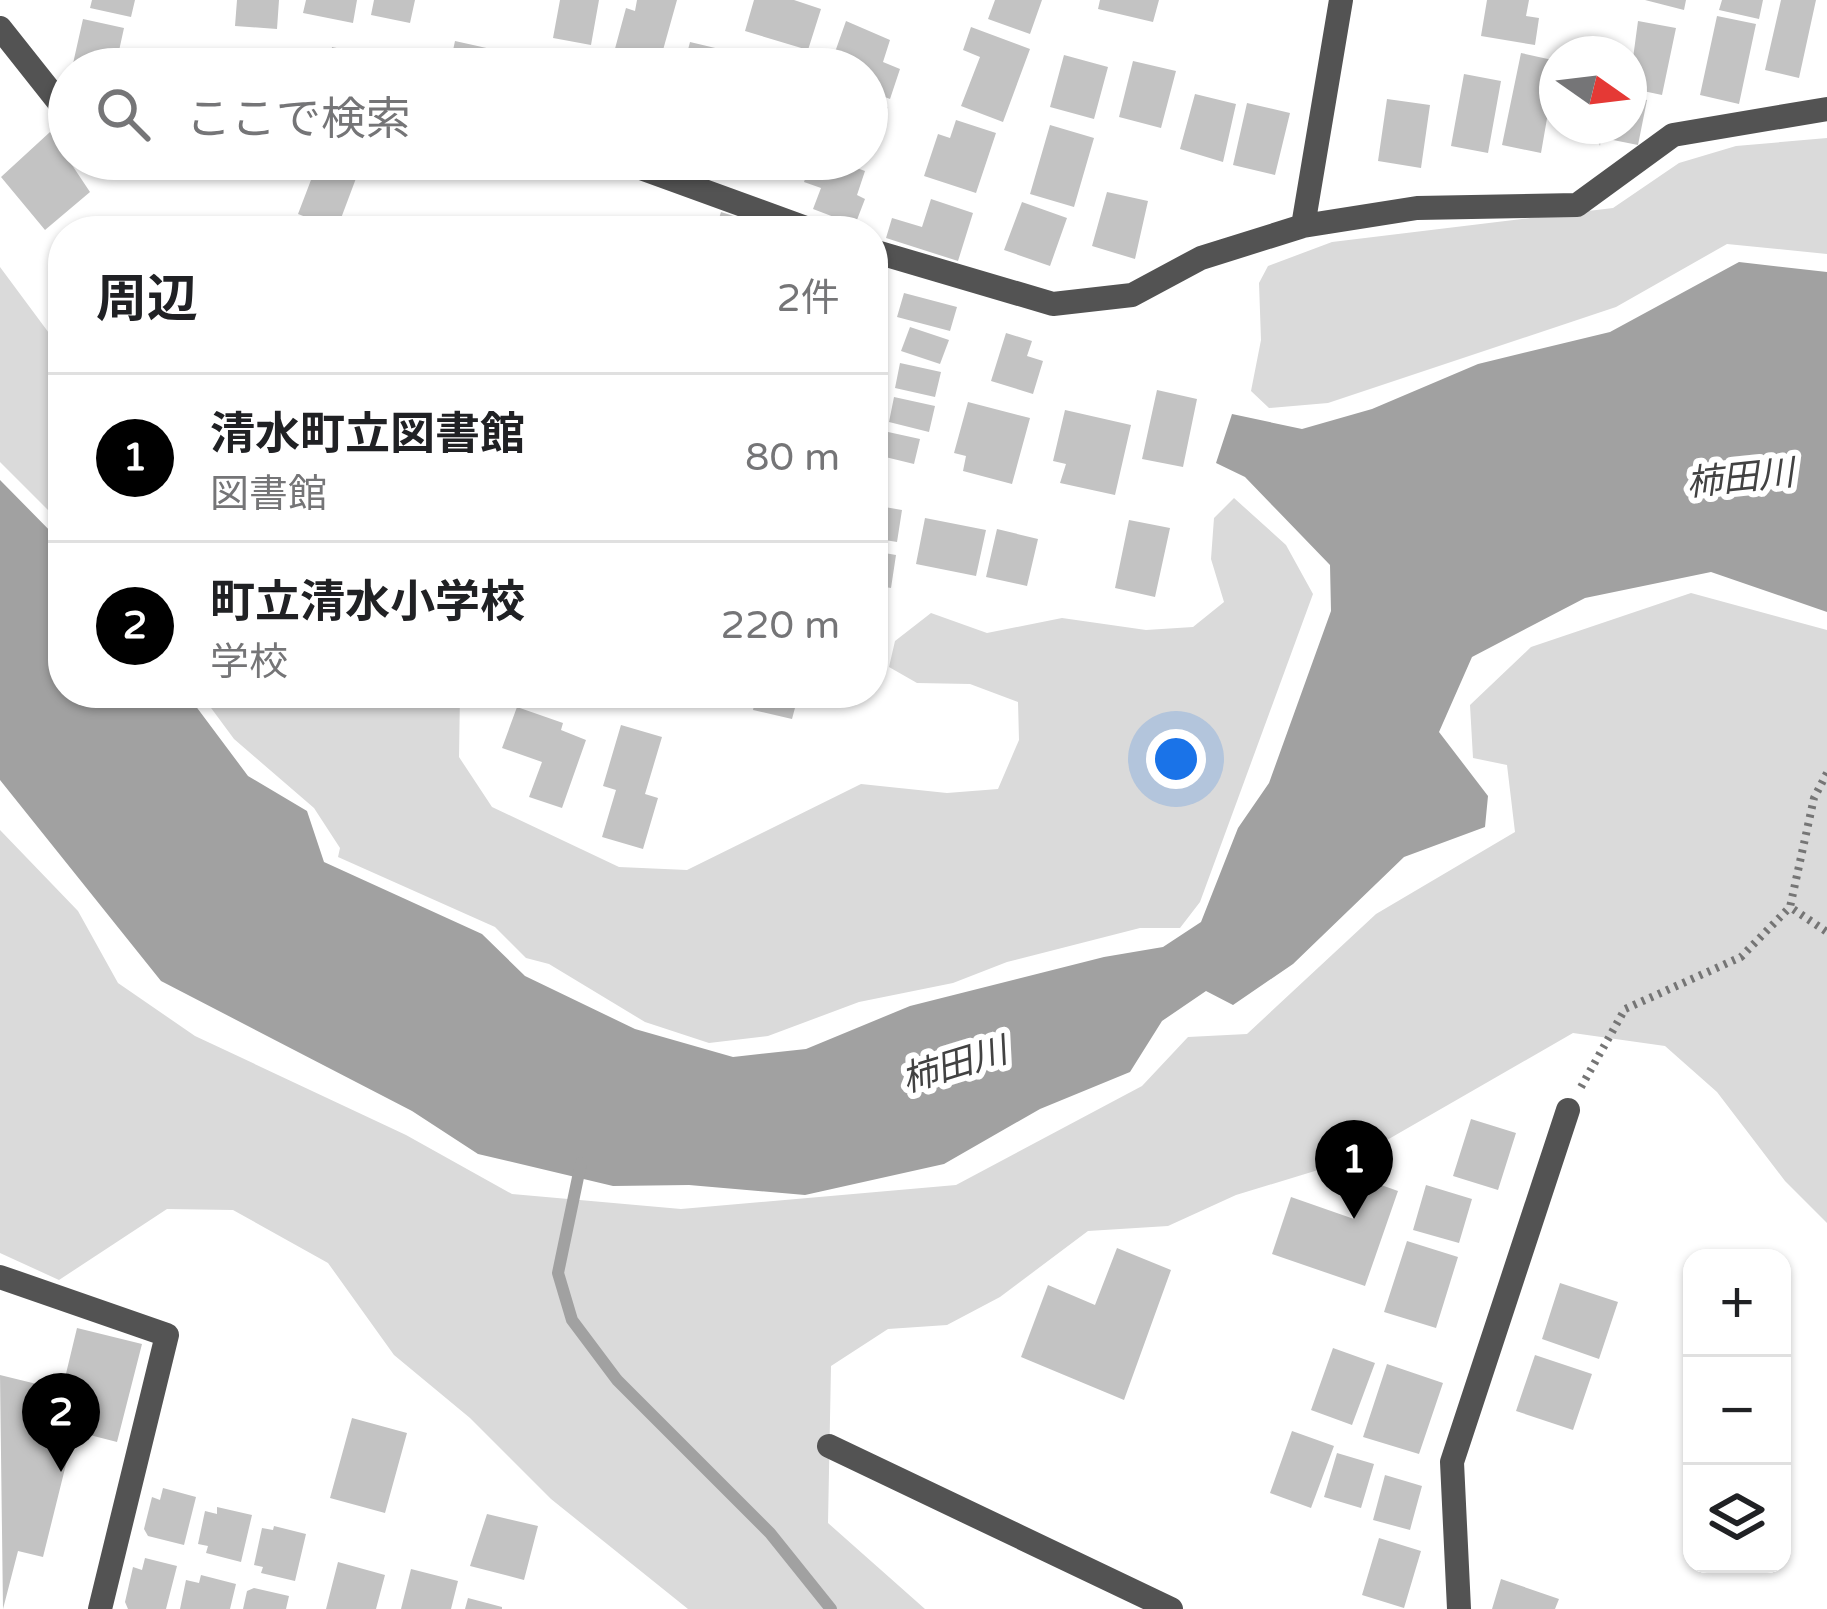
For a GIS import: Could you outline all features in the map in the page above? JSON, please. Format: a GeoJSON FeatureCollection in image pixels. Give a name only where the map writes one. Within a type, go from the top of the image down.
{"type":"FeatureCollection","features":[{"type":"Feature","properties":{"kind":"street"},"geometry":{"type":"LineString","coordinates":[[1304,226],[1341,0]]}},
{"type":"Feature","properties":{"kind":"street"},"geometry":{"type":"LineString","coordinates":[[0,28],[48,89]]}},
{"type":"Feature","properties":{"kind":"street"},"geometry":{"type":"LineString","coordinates":[[888,255],[1053,304],[1132,296],[1201,258],[1304,226],[1417,208],[1577,205],[1672,135],[1827,109]]}},
{"type":"Feature","properties":{"kind":"street"},"geometry":{"type":"LineString","coordinates":[[674,180],[773,216]]}},
{"type":"Feature","properties":{"kind":"street"},"geometry":{"type":"LineString","coordinates":[[1460,1609],[1452,1462],[1568,1110]]}},
{"type":"Feature","properties":{"kind":"street"},"geometry":{"type":"LineString","coordinates":[[0,1277],[167,1336],[100,1609]]}},
{"type":"Feature","properties":{"kind":"street"},"geometry":{"type":"LineString","coordinates":[[829,1446],[1172,1609]]}},
{"type":"Feature","properties":{"kind":"path"},"geometry":{"type":"LineString","coordinates":[[1568,1110],[1625,1009],[1741,957],[1790,907],[1814,798],[1827,773]]}},
{"type":"Feature","properties":{"kind":"path"},"geometry":{"type":"LineString","coordinates":[[1790,907],[1827,932]]}},
{"type":"Feature","properties":{"kind":"shaded area"},"geometry":{"type":"Polygon","coordinates":[[[1827,138],[1827,254],[1727,244],[1616,307],[1328,403],[1269,408],[1251,391],[1261,340],[1259,283],[1268,266],[1332,242],[1613,208],[1679,163],[1736,146],[1827,138]]]}},
{"type":"Feature","properties":{"kind":"shaded area"},"geometry":{"type":"Polygon","coordinates":[[[0,267],[48,332],[48,510],[0,462],[0,267]]]}},
{"type":"Feature","properties":{"kind":"shaded area"},"geometry":{"type":"Polygon","coordinates":[[[1234,498],[1286,545],[1313,594],[1200,902],[1180,928],[1140,928],[1007,962],[953,983],[859,1002],[768,1036],[709,1043],[645,1022],[549,964],[526,958],[495,927],[338,857],[340,848],[314,808],[234,739],[211,708],[460,708],[459,757],[492,807],[619,867],[687,870],[861,784],[947,793],[998,789],[1019,740],[1018,702],[970,684],[917,683],[889,667],[895,641],[931,613],[987,633],[1062,618],[1146,630],[1193,627],[1224,602],[1211,559],[1214,518],[1234,498]]]}},
{"type":"Feature","properties":{"kind":"shaded area"},"geometry":{"type":"Polygon","coordinates":[[[1691,593],[1827,630],[1827,1223],[1785,1181],[1717,1092],[1665,1046],[1573,1033],[1354,1159],[1236,1195],[1168,1226],[1088,1231],[1000,1297],[947,1325],[888,1329],[831,1366],[828,1523],[925,1609],[688,1609],[551,1499],[470,1418],[394,1355],[328,1263],[233,1210],[167,1209],[59,1280],[0,1253],[0,830],[78,911],[118,983],[195,1036],[406,1135],[512,1194],[681,1209],[956,1185],[1142,1086],[1188,1037],[1247,1034],[1376,914],[1515,832],[1507,765],[1473,758],[1470,705],[1531,647],[1691,593]]]}},
{"type":"Feature","properties":{"kind":"water","name":"柿田川"},"geometry":{"type":"Polygon","coordinates":[[[1739,262],[1827,272],[1827,612],[1711,572],[1585,598],[1472,657],[1439,732],[1488,796],[1485,827],[1404,857],[1293,964],[1233,1005],[1206,991],[1162,1021],[1130,1072],[1040,1109],[944,1164],[805,1195],[689,1185],[613,1186],[478,1154],[412,1111],[161,981],[0,780],[0,480],[48,529],[48,708],[197,708],[248,776],[307,811],[324,862],[482,934],[525,976],[635,1029],[733,1057],[806,1049],[910,1006],[1104,957],[1163,947],[1201,922],[1238,828],[1269,783],[1331,611],[1330,565],[1245,477],[1216,463],[1232,414],[1302,429],[1372,409],[1478,364],[1610,332],[1739,262]]]}},
{"type":"Feature","properties":{"kind":"building"},"geometry":{"type":"Polygon","coordinates":[[[92,0],[135,0],[131,17],[90,8],[92,0]]]}},
{"type":"Feature","properties":{"kind":"building"},"geometry":{"type":"Polygon","coordinates":[[[237,0],[279,0],[277,29],[235,26],[237,0]]]}},
{"type":"Feature","properties":{"kind":"building"},"geometry":{"type":"Polygon","coordinates":[[[306,0],[357,0],[353,23],[303,13],[306,0]]]}},
{"type":"Feature","properties":{"kind":"building"},"geometry":{"type":"Polygon","coordinates":[[[374,0],[415,0],[410,23],[371,15],[374,0]]]}},
{"type":"Feature","properties":{"kind":"building"},"geometry":{"type":"Polygon","coordinates":[[[560,0],[599,0],[591,45],[553,38],[560,0]]]}},
{"type":"Feature","properties":{"kind":"building"},"geometry":{"type":"Polygon","coordinates":[[[637,0],[677,0],[664,48],[615,48],[626,8],[635,11],[637,0]]]}},
{"type":"Feature","properties":{"kind":"building"},"geometry":{"type":"Polygon","coordinates":[[[754,0],[794,0],[821,9],[809,48],[745,31],[754,0]]]}},
{"type":"Feature","properties":{"kind":"building"},"geometry":{"type":"Polygon","coordinates":[[[995,0],[1042,0],[1030,34],[988,19],[995,0]]]}},
{"type":"Feature","properties":{"kind":"building"},"geometry":{"type":"Polygon","coordinates":[[[1100,0],[1159,0],[1153,22],[1098,9],[1100,0]]]}},
{"type":"Feature","properties":{"kind":"building"},"geometry":{"type":"Polygon","coordinates":[[[1487,0],[1529,0],[1526,16],[1539,18],[1535,45],[1481,36],[1487,0]]]}},
{"type":"Feature","properties":{"kind":"building"},"geometry":{"type":"Polygon","coordinates":[[[1645,0],[1686,0],[1684,10],[1645,0]]]}},
{"type":"Feature","properties":{"kind":"building"},"geometry":{"type":"Polygon","coordinates":[[[1722,0],[1763,0],[1759,19],[1719,10],[1722,0]]]}},
{"type":"Feature","properties":{"kind":"building"},"geometry":{"type":"Polygon","coordinates":[[[1781,0],[1816,0],[1799,78],[1765,70],[1781,0]]]}},
{"type":"Feature","properties":{"kind":"building"},"geometry":{"type":"Polygon","coordinates":[[[1717,16],[1756,24],[1739,104],[1700,95],[1717,16]]]}},
{"type":"Feature","properties":{"kind":"building"},"geometry":{"type":"Polygon","coordinates":[[[83,19],[124,28],[120,48],[76,48],[83,19]]]}},
{"type":"Feature","properties":{"kind":"building"},"geometry":{"type":"Polygon","coordinates":[[[846,21],[890,40],[887,48],[836,48],[846,21]]]}},
{"type":"Feature","properties":{"kind":"building"},"geometry":{"type":"Polygon","coordinates":[[[1638,21],[1676,28],[1662,95],[1647,92],[1647,36],[1636,36],[1638,21]]]}},
{"type":"Feature","properties":{"kind":"building"},"geometry":{"type":"Polygon","coordinates":[[[971,27],[1030,49],[1003,122],[961,106],[980,57],[963,50],[971,27]]]}},
{"type":"Feature","properties":{"kind":"building"},"geometry":{"type":"Polygon","coordinates":[[[455,41],[486,48],[454,48],[455,41]]]}},
{"type":"Feature","properties":{"kind":"building"},"geometry":{"type":"Polygon","coordinates":[[[1521,53],[1539,57],[1541,153],[1502,145],[1521,53]]]}},
{"type":"Feature","properties":{"kind":"building"},"geometry":{"type":"Polygon","coordinates":[[[1064,55],[1108,67],[1094,119],[1050,107],[1064,55]]]}},
{"type":"Feature","properties":{"kind":"building"},"geometry":{"type":"Polygon","coordinates":[[[1133,61],[1176,71],[1161,128],[1119,117],[1133,61]]]}},
{"type":"Feature","properties":{"kind":"building"},"geometry":{"type":"Polygon","coordinates":[[[888,64],[900,69],[888,98],[888,64]]]}},
{"type":"Feature","properties":{"kind":"building"},"geometry":{"type":"Polygon","coordinates":[[[1464,74],[1501,81],[1488,153],[1451,146],[1464,74]]]}},
{"type":"Feature","properties":{"kind":"building"},"geometry":{"type":"Polygon","coordinates":[[[1195,94],[1236,104],[1223,162],[1180,149],[1195,94]]]}},
{"type":"Feature","properties":{"kind":"building"},"geometry":{"type":"Polygon","coordinates":[[[1387,99],[1430,105],[1421,168],[1378,161],[1387,99]]]}},
{"type":"Feature","properties":{"kind":"building"},"geometry":{"type":"Polygon","coordinates":[[[1247,103],[1290,113],[1275,175],[1233,165],[1247,103]]]}},
{"type":"Feature","properties":{"kind":"building"},"geometry":{"type":"Polygon","coordinates":[[[956,120],[996,133],[976,193],[924,176],[938,134],[950,138],[956,120]]]}},
{"type":"Feature","properties":{"kind":"building"},"geometry":{"type":"Polygon","coordinates":[[[1050,125],[1094,138],[1074,207],[1030,194],[1050,125]]]}},
{"type":"Feature","properties":{"kind":"building"},"geometry":{"type":"Polygon","coordinates":[[[48,134],[48,180],[82,180],[90,192],[62,216],[48,216],[45,230],[1,177],[48,134]]]}},
{"type":"Feature","properties":{"kind":"building"},"geometry":{"type":"Polygon","coordinates":[[[311,180],[355,180],[342,216],[298,214],[311,180]]]}},
{"type":"Feature","properties":{"kind":"building"},"geometry":{"type":"Polygon","coordinates":[[[862,180],[857,195],[865,199],[858,216],[831,216],[813,209],[821,188],[804,182],[862,180]]]}},
{"type":"Feature","properties":{"kind":"building"},"geometry":{"type":"Polygon","coordinates":[[[1107,192],[1148,201],[1135,259],[1092,246],[1107,192]]]}},
{"type":"Feature","properties":{"kind":"building"},"geometry":{"type":"Polygon","coordinates":[[[931,199],[973,213],[958,261],[888,239],[892,218],[922,227],[931,199]]]}},
{"type":"Feature","properties":{"kind":"building"},"geometry":{"type":"Polygon","coordinates":[[[1022,202],[1067,218],[1050,266],[1004,250],[1022,202]]]}},
{"type":"Feature","properties":{"kind":"building"},"geometry":{"type":"Polygon","coordinates":[[[904,293],[957,307],[950,331],[897,317],[904,293]]]}},
{"type":"Feature","properties":{"kind":"building"},"geometry":{"type":"Polygon","coordinates":[[[910,327],[949,340],[940,364],[901,351],[910,327]]]}},
{"type":"Feature","properties":{"kind":"building"},"geometry":{"type":"Polygon","coordinates":[[[1006,333],[1032,341],[1027,356],[1043,361],[1033,394],[991,381],[1006,333]]]}},
{"type":"Feature","properties":{"kind":"building"},"geometry":{"type":"Polygon","coordinates":[[[900,363],[941,372],[935,397],[895,388],[900,363]]]}},
{"type":"Feature","properties":{"kind":"building"},"geometry":{"type":"Polygon","coordinates":[[[1157,390],[1197,399],[1183,467],[1142,459],[1157,390]]]}},
{"type":"Feature","properties":{"kind":"building"},"geometry":{"type":"Polygon","coordinates":[[[894,397],[935,406],[929,432],[889,422],[894,397]]]}},
{"type":"Feature","properties":{"kind":"building"},"geometry":{"type":"Polygon","coordinates":[[[968,402],[1030,418],[1012,484],[963,471],[966,456],[954,453],[968,402]]]}},
{"type":"Feature","properties":{"kind":"building"},"geometry":{"type":"Polygon","coordinates":[[[1065,410],[1131,425],[1115,495],[1060,483],[1066,464],[1053,461],[1065,410]]]}},
{"type":"Feature","properties":{"kind":"building"},"geometry":{"type":"Polygon","coordinates":[[[888,432],[920,439],[914,464],[888,458],[888,432]]]}},
{"type":"Feature","properties":{"kind":"building"},"geometry":{"type":"Polygon","coordinates":[[[888,508],[902,510],[897,542],[888,540],[888,508]]]}},
{"type":"Feature","properties":{"kind":"building"},"geometry":{"type":"Polygon","coordinates":[[[925,518],[986,530],[976,576],[916,564],[925,518]]]}},
{"type":"Feature","properties":{"kind":"building"},"geometry":{"type":"Polygon","coordinates":[[[1129,520],[1170,528],[1155,597],[1115,588],[1129,520]]]}},
{"type":"Feature","properties":{"kind":"building"},"geometry":{"type":"Polygon","coordinates":[[[997,529],[1038,539],[1027,586],[986,577],[997,529]]]}},
{"type":"Feature","properties":{"kind":"building"},"geometry":{"type":"Polygon","coordinates":[[[888,554],[896,555],[888,588],[888,554]]]}},
{"type":"Feature","properties":{"kind":"building"},"geometry":{"type":"Polygon","coordinates":[[[517,708],[563,723],[561,730],[586,740],[562,808],[529,797],[542,762],[502,748],[517,708]]]}},
{"type":"Feature","properties":{"kind":"building"},"geometry":{"type":"Polygon","coordinates":[[[753,708],[795,708],[792,719],[753,708]]]}},
{"type":"Feature","properties":{"kind":"building"},"geometry":{"type":"Polygon","coordinates":[[[621,725],[662,737],[645,794],[658,798],[643,849],[602,837],[616,790],[603,786],[621,725]]]}},
{"type":"Feature","properties":{"kind":"building"},"geometry":{"type":"Polygon","coordinates":[[[1471,1119],[1516,1133],[1498,1190],[1453,1176],[1471,1119]]]}},
{"type":"Feature","properties":{"kind":"building"},"geometry":{"type":"Polygon","coordinates":[[[1367,1180],[1398,1191],[1365,1286],[1272,1254],[1291,1197],[1354,1219],[1367,1180]]]}},
{"type":"Feature","properties":{"kind":"building"},"geometry":{"type":"Polygon","coordinates":[[[1426,1185],[1472,1199],[1459,1243],[1413,1230],[1426,1185]]]}},
{"type":"Feature","properties":{"kind":"building"},"geometry":{"type":"Polygon","coordinates":[[[1407,1241],[1458,1257],[1436,1328],[1384,1312],[1407,1241]]]}},
{"type":"Feature","properties":{"kind":"building"},"geometry":{"type":"Polygon","coordinates":[[[1117,1248],[1171,1270],[1124,1400],[1021,1357],[1048,1285],[1095,1305],[1117,1248]]]}},
{"type":"Feature","properties":{"kind":"building"},"geometry":{"type":"Polygon","coordinates":[[[1560,1283],[1618,1302],[1599,1359],[1542,1339],[1560,1283]]]}},
{"type":"Feature","properties":{"kind":"building"},"geometry":{"type":"Polygon","coordinates":[[[77,1328],[142,1344],[117,1442],[82,1433],[86,1418],[57,1411],[77,1328]]]}},
{"type":"Feature","properties":{"kind":"building"},"geometry":{"type":"Polygon","coordinates":[[[1333,1348],[1375,1363],[1352,1425],[1311,1410],[1333,1348]]]}},
{"type":"Feature","properties":{"kind":"building"},"geometry":{"type":"Polygon","coordinates":[[[1535,1355],[1592,1374],[1573,1430],[1516,1411],[1535,1355]]]}},
{"type":"Feature","properties":{"kind":"building"},"geometry":{"type":"Polygon","coordinates":[[[1387,1364],[1443,1383],[1419,1454],[1363,1437],[1387,1364]]]}},
{"type":"Feature","properties":{"kind":"building"},"geometry":{"type":"Polygon","coordinates":[[[0,1375],[57,1389],[51,1416],[76,1424],[43,1557],[18,1551],[3,1609],[0,1375]]]}},
{"type":"Feature","properties":{"kind":"building"},"geometry":{"type":"Polygon","coordinates":[[[352,1418],[407,1433],[385,1513],[330,1498],[352,1418]]]}},
{"type":"Feature","properties":{"kind":"building"},"geometry":{"type":"Polygon","coordinates":[[[1292,1431],[1334,1446],[1311,1508],[1270,1493],[1292,1431]]]}},
{"type":"Feature","properties":{"kind":"building"},"geometry":{"type":"Polygon","coordinates":[[[1337,1453],[1374,1464],[1361,1508],[1324,1497],[1337,1453]]]}},
{"type":"Feature","properties":{"kind":"building"},"geometry":{"type":"Polygon","coordinates":[[[1385,1475],[1422,1486],[1410,1530],[1373,1520],[1385,1475]]]}},
{"type":"Feature","properties":{"kind":"building"},"geometry":{"type":"Polygon","coordinates":[[[163,1488],[196,1497],[184,1545],[148,1536],[144,1529],[152,1497],[160,1500],[163,1488]]]}},
{"type":"Feature","properties":{"kind":"building"},"geometry":{"type":"Polygon","coordinates":[[[217,1507],[252,1515],[241,1562],[206,1553],[208,1546],[198,1544],[205,1511],[217,1514],[217,1507]]]}},
{"type":"Feature","properties":{"kind":"building"},"geometry":{"type":"Polygon","coordinates":[[[487,1514],[538,1526],[524,1580],[470,1566],[487,1514]]]}},
{"type":"Feature","properties":{"kind":"building"},"geometry":{"type":"Polygon","coordinates":[[[274,1526],[306,1534],[295,1581],[261,1573],[263,1567],[254,1565],[262,1528],[273,1530],[274,1526]]]}},
{"type":"Feature","properties":{"kind":"building"},"geometry":{"type":"Polygon","coordinates":[[[1379,1538],[1421,1551],[1404,1608],[1362,1595],[1379,1538]]]}},
{"type":"Feature","properties":{"kind":"building"},"geometry":{"type":"Polygon","coordinates":[[[145,1558],[177,1566],[166,1609],[128,1609],[125,1602],[133,1567],[142,1570],[145,1558]]]}},
{"type":"Feature","properties":{"kind":"building"},"geometry":{"type":"Polygon","coordinates":[[[338,1562],[385,1575],[376,1609],[326,1609],[338,1562]]]}},
{"type":"Feature","properties":{"kind":"building"},"geometry":{"type":"Polygon","coordinates":[[[411,1569],[458,1581],[451,1609],[401,1609],[411,1569]]]}},
{"type":"Feature","properties":{"kind":"building"},"geometry":{"type":"Polygon","coordinates":[[[201,1575],[236,1584],[230,1609],[180,1609],[186,1580],[199,1583],[201,1575]]]}},
{"type":"Feature","properties":{"kind":"building"},"geometry":{"type":"Polygon","coordinates":[[[1501,1579],[1559,1599],[1555,1609],[1492,1609],[1501,1579]]]}},
{"type":"Feature","properties":{"kind":"building"},"geometry":{"type":"Polygon","coordinates":[[[254,1588],[289,1596],[286,1609],[243,1609],[247,1591],[254,1588]]]}},
{"type":"Feature","properties":{"kind":"building"},"geometry":{"type":"Polygon","coordinates":[[[468,1598],[502,1607],[502,1609],[465,1609],[468,1598]]]}},
{"type":"Feature","properties":{"kind":"waterway"},"geometry":{"type":"LineString","coordinates":[[581,1163],[558,1273],[572,1320],[617,1380],[770,1533],[831,1609]]}},
{"type":"Feature","properties":{"kind":"place","name":"清水町立図書館"},"geometry":{"type":"Point","coordinates":[1354,1219]}},
{"type":"Feature","properties":{"kind":"place","name":"町立清水小学校"},"geometry":{"type":"Point","coordinates":[61,1472]}}]}
